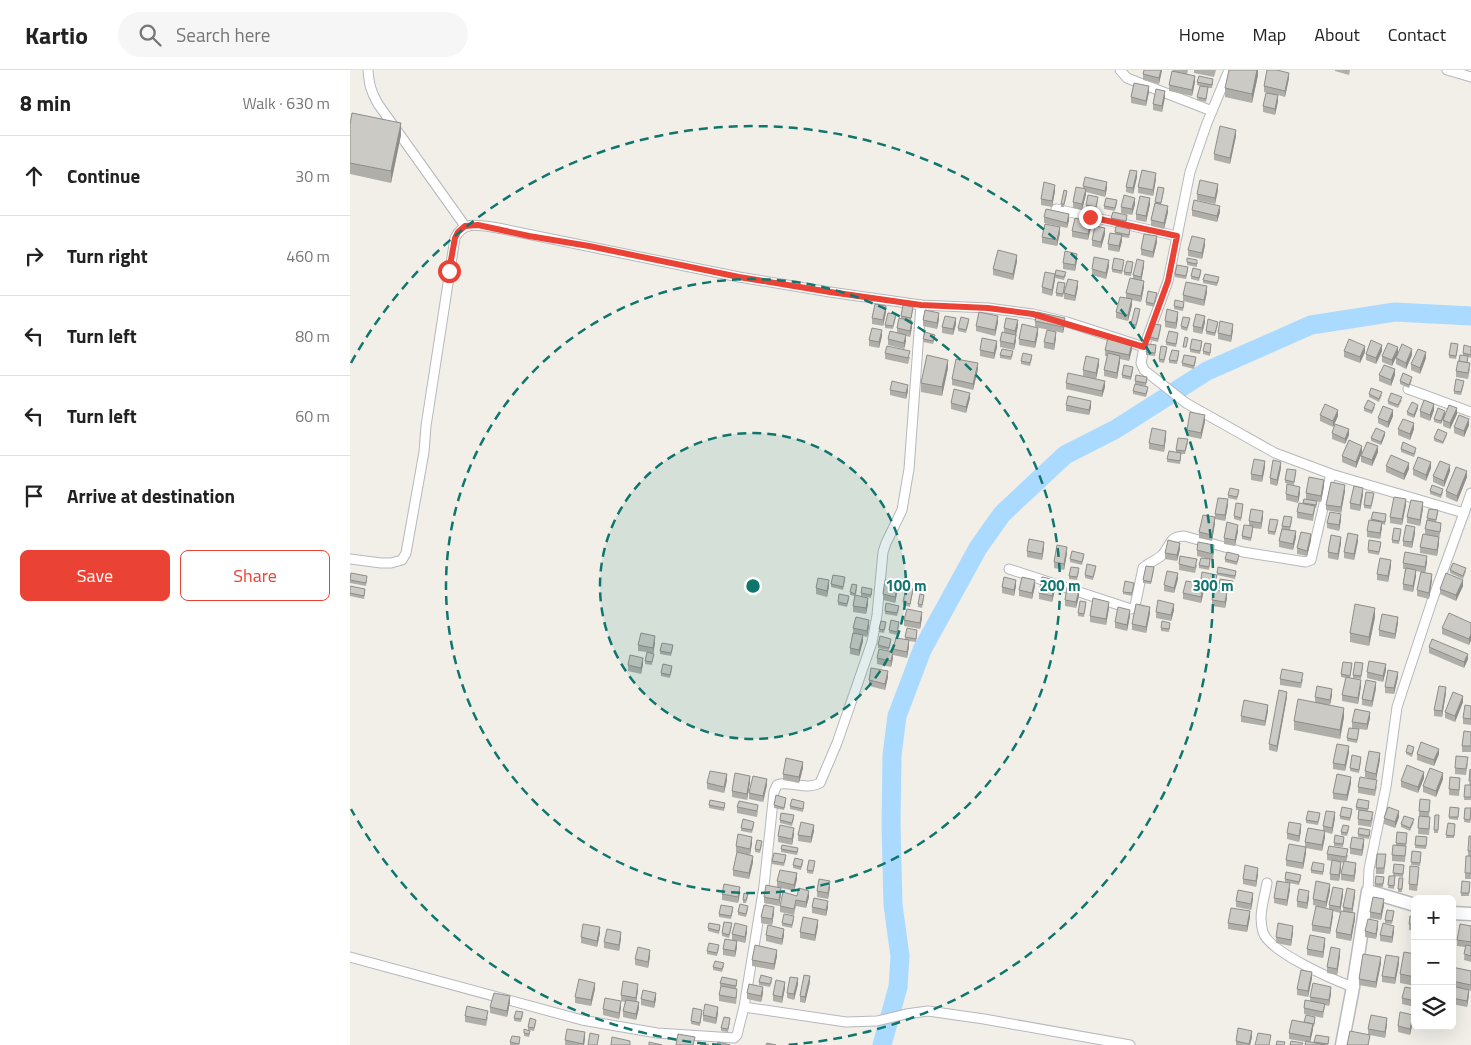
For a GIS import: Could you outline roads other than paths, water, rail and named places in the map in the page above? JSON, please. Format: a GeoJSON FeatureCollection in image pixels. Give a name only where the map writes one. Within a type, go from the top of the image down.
{"type":"FeatureCollection","features":[{"type":"Feature","properties":{"kind":"street"},"geometry":{"type":"LineString","coordinates":[[368,70],[371,92],[378,104],[465,226]]}},
{"type":"Feature","properties":{"kind":"street"},"geometry":{"type":"LineString","coordinates":[[1120,70],[1127,78],[1212,110]]}},
{"type":"Feature","properties":{"kind":"street"},"geometry":{"type":"LineString","coordinates":[[1229,70],[1212,110],[1190,172],[1168,281],[1144,347],[1141,367],[1186,403],[1275,453],[1331,474],[1464,513]]}},
{"type":"Feature","properties":{"kind":"street"},"geometry":{"type":"LineString","coordinates":[[1447,70],[1471,77]]}},
{"type":"Feature","properties":{"kind":"street"},"geometry":{"type":"LineString","coordinates":[[1056,209],[1177,236]]}},
{"type":"Feature","properties":{"kind":"street"},"geometry":{"type":"LineString","coordinates":[[350,559],[391,563],[402,560],[406,553],[424,452],[426,426],[455,238],[458,232],[465,226],[478,225],[498,228],[529,236],[589,246],[748,279],[830,292],[921,305],[988,308],[1033,314],[1144,347]]}},
{"type":"Feature","properties":{"kind":"street"},"geometry":{"type":"LineString","coordinates":[[350,957],[582,1020],[657,1033],[734,1038],[737,1036],[744,1007],[764,886],[774,792],[777,785],[780,784],[815,786],[820,783],[837,744],[872,642],[877,615],[883,552],[902,510],[909,469],[921,305]]}},
{"type":"Feature","properties":{"kind":"street"},"geometry":{"type":"LineString","coordinates":[[1408,389],[1471,412]]}},
{"type":"Feature","properties":{"kind":"street"},"geometry":{"type":"LineString","coordinates":[[1009,569],[1131,609],[1135,606],[1143,568],[1163,555],[1171,540],[1176,537],[1184,536],[1243,552],[1306,562],[1311,560],[1331,474]]}},
{"type":"Feature","properties":{"kind":"street"},"geometry":{"type":"LineString","coordinates":[[1342,1045],[1368,891],[1369,869],[1386,787],[1397,707],[1432,601],[1471,493]]}},
{"type":"Feature","properties":{"kind":"street"},"geometry":{"type":"LineString","coordinates":[[1267,883],[1261,911],[1261,923],[1263,934],[1267,940],[1322,975],[1353,987]]}},
{"type":"Feature","properties":{"kind":"street"},"geometry":{"type":"LineString","coordinates":[[1368,891],[1411,904]]}},
{"type":"Feature","properties":{"kind":"street"},"geometry":{"type":"LineString","coordinates":[[1456,913],[1471,914]]}},
{"type":"Feature","properties":{"kind":"street"},"geometry":{"type":"LineString","coordinates":[[744,1007],[846,1022],[878,1021],[928,1011],[1130,1045]]}},
{"type":"Feature","properties":{"kind":"waterway"},"geometry":{"type":"LineString","coordinates":[[882,1045],[898,987],[900,956],[893,905],[891,825],[892,755],[897,716],[922,650],[978,548],[1002,514],[1065,455],[1116,429],[1207,371],[1311,325],[1395,312],[1471,316]]}}]}
